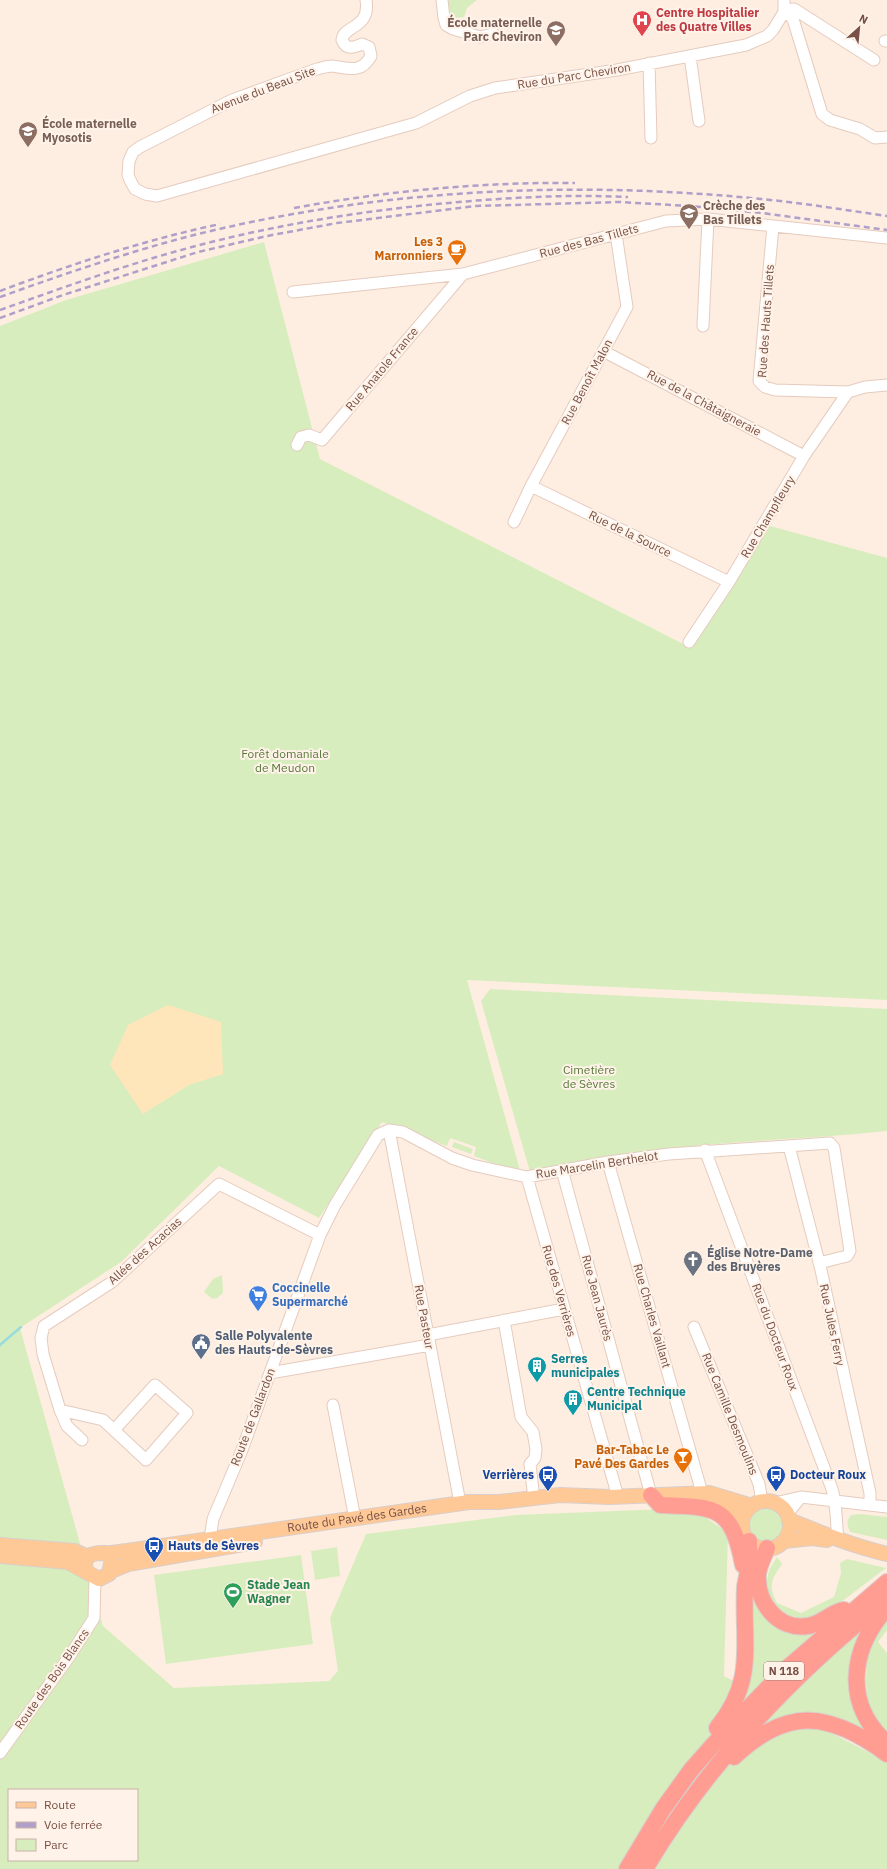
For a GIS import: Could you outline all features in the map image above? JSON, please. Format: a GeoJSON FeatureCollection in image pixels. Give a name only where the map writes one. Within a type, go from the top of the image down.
{"type":"FeatureCollection","features":[{"type":"Feature","properties":{"kind":"highway"},"geometry":{"type":"LineString","coordinates":[[651,1495],[660,1505],[703,1507],[726,1518],[733,1527],[745,1586],[746,1652],[742,1685],[728,1714],[698,1751],[691,1770]]}},
{"type":"Feature","properties":{"kind":"highway"},"geometry":{"type":"LineString","coordinates":[[745,1586],[749,1564],[749,1541]]}},
{"type":"Feature","properties":{"kind":"highway"},"geometry":{"type":"LineString","coordinates":[[767,1548],[758,1573],[759,1591],[769,1611],[780,1620],[790,1625],[806,1626],[828,1618],[838,1610],[855,1609]]}},
{"type":"Feature","properties":{"kind":"highway","name":"N 118"},"geometry":{"type":"LineString","coordinates":[[627,1869],[644,1840],[691,1770],[713,1745],[776,1679],[887,1582]]}},
{"type":"Feature","properties":{"kind":"highway","name":"N 118"},"geometry":{"type":"LineString","coordinates":[[645,1869],[674,1822],[704,1780],[774,1700],[824,1652],[887,1599]]}},
{"type":"Feature","properties":{"kind":"highway"},"geometry":{"type":"LineString","coordinates":[[887,1608],[874,1622],[863,1643],[858,1665],[857,1682],[860,1700],[868,1720],[874,1730],[887,1743]]}},
{"type":"Feature","properties":{"kind":"highway"},"geometry":{"type":"LineString","coordinates":[[704,1780],[722,1770],[734,1756],[756,1738],[779,1726],[801,1721],[822,1722],[846,1728],[862,1736],[887,1754]]}},
{"type":"Feature","properties":{"kind":"main road"},"geometry":{"type":"LineString","coordinates":[[702,1493],[732,1512],[742,1524],[745,1536],[754,1545],[767,1548],[774,1547],[784,1541],[812,1538],[838,1540]]}},
{"type":"Feature","properties":{"kind":"main road","name":"Route du Pavé des Gardes"},"geometry":{"type":"LineString","coordinates":[[614,1497],[560,1495],[534,1499],[460,1503],[210,1539],[95,1553],[90,1569],[105,1577],[111,1571],[128,1564],[356,1525],[614,1497],[709,1493],[763,1503]]}},
{"type":"Feature","properties":{"kind":"main road"},"geometry":{"type":"LineString","coordinates":[[742,1524],[744,1517],[763,1503],[784,1510],[788,1517],[789,1528],[784,1541]]}},
{"type":"Feature","properties":{"kind":"main road"},"geometry":{"type":"LineString","coordinates":[[788,1517],[838,1540],[887,1554]]}},
{"type":"Feature","properties":{"kind":"main road"},"geometry":{"type":"LineString","coordinates":[[0,1545],[75,1551],[90,1569]]}},
{"type":"Feature","properties":{"kind":"main road"},"geometry":{"type":"LineString","coordinates":[[104,1553],[111,1561],[111,1571]]}},
{"type":"Feature","properties":{"kind":"main road"},"geometry":{"type":"LineString","coordinates":[[0,1556],[68,1562],[90,1569]]}},
{"type":"Feature","properties":{"kind":"street","name":"Avenue du Beau Site"},"geometry":{"type":"LineString","coordinates":[[346,144],[157,196],[135,189],[128,175],[129,161],[133,152],[232,100],[317,69],[331,66],[354,69],[366,64],[371,56],[369,48],[362,44],[353,48],[348,47],[344,45],[342,40],[345,33],[364,19],[367,8],[366,0]]}},
{"type":"Feature","properties":{"kind":"street"},"geometry":{"type":"LineString","coordinates":[[442,0],[446,24],[453,28],[480,37],[494,34]]}},
{"type":"Feature","properties":{"kind":"street","name":"Rue du Parc Cheviron"},"geometry":{"type":"LineString","coordinates":[[346,144],[416,123],[470,96],[495,88],[617,70],[746,45],[767,36],[772,30],[785,5]]}},
{"type":"Feature","properties":{"kind":"street"},"geometry":{"type":"LineString","coordinates":[[785,5],[794,8],[874,60]]}},
{"type":"Feature","properties":{"kind":"street"},"geometry":{"type":"LineString","coordinates":[[785,5],[793,18],[822,114],[830,120],[860,129],[875,138],[887,137]]}},
{"type":"Feature","properties":{"kind":"street"},"geometry":{"type":"LineString","coordinates":[[690,56],[699,121]]}},
{"type":"Feature","properties":{"kind":"street"},"geometry":{"type":"LineString","coordinates":[[649,63],[651,138]]}},
{"type":"Feature","properties":{"kind":"street"},"geometry":{"type":"LineString","coordinates":[[703,326],[708,219]]}},
{"type":"Feature","properties":{"kind":"street","name":"Rue des Bas Tillets"},"geometry":{"type":"LineString","coordinates":[[293,292],[463,274],[666,221],[708,219],[887,238]]}},
{"type":"Feature","properties":{"kind":"street","name":"Rue des Hauts Tillets"},"geometry":{"type":"LineString","coordinates":[[773,226],[759,381],[765,387],[775,390],[848,392],[865,387],[887,384]]}},
{"type":"Feature","properties":{"kind":"street","name":"Rue Benoît Malon"},"geometry":{"type":"LineString","coordinates":[[514,522],[531,486],[627,307],[616,234]]}},
{"type":"Feature","properties":{"kind":"street","name":"Rue Anatole France"},"geometry":{"type":"LineString","coordinates":[[297,445],[301,437],[309,435],[322,440],[463,274]]}},
{"type":"Feature","properties":{"kind":"street","name":"Rue de la Châtaigneraie"},"geometry":{"type":"LineString","coordinates":[[603,351],[804,456]]}},
{"type":"Feature","properties":{"kind":"street","name":"Rue Champfleury"},"geometry":{"type":"LineString","coordinates":[[689,642],[729,582],[804,456],[848,392]]}},
{"type":"Feature","properties":{"kind":"street","name":"Rue de la Source"},"geometry":{"type":"LineString","coordinates":[[531,486],[729,582]]}},
{"type":"Feature","properties":{"kind":"street","name":"Rue Marcelin Berthelot"},"geometry":{"type":"LineString","coordinates":[[389,1130],[403,1132],[452,1158],[472,1165],[527,1177],[608,1162],[705,1150],[789,1146],[826,1142],[830,1143],[834,1148],[850,1251],[847,1256],[819,1263]]}},
{"type":"Feature","properties":{"kind":"street","name":"Route de Gallardon"},"geometry":{"type":"LineString","coordinates":[[210,1539],[213,1519],[242,1450],[320,1235],[335,1205],[378,1135],[389,1130]]}},
{"type":"Feature","properties":{"kind":"street","name":"Rue Pasteur"},"geometry":{"type":"LineString","coordinates":[[389,1130],[460,1503]]}},
{"type":"Feature","properties":{"kind":"street","name":"Rue Jules Ferry"},"geometry":{"type":"LineString","coordinates":[[789,1146],[819,1263],[870,1493],[870,1505]]}},
{"type":"Feature","properties":{"kind":"street","name":"Rue du Docteur Roux"},"geometry":{"type":"LineString","coordinates":[[705,1150],[836,1501]]}},
{"type":"Feature","properties":{"kind":"street","name":"Rue Charles Vaillant"},"geometry":{"type":"LineString","coordinates":[[608,1162],[702,1493]]}},
{"type":"Feature","properties":{"kind":"street","name":"Rue Jean Jaurès"},"geometry":{"type":"LineString","coordinates":[[562,1170],[651,1495]]}},
{"type":"Feature","properties":{"kind":"street","name":"Rue des Verrières"},"geometry":{"type":"LineString","coordinates":[[527,1177],[564,1308],[614,1497]]}},
{"type":"Feature","properties":{"kind":"street","name":"Allée des Acacias"},"geometry":{"type":"LineString","coordinates":[[82,1440],[67,1426],[60,1410],[43,1354],[41,1338],[44,1326],[112,1282],[219,1184],[320,1235]]}},
{"type":"Feature","properties":{"kind":"street"},"geometry":{"type":"LineString","coordinates":[[270,1373],[429,1340],[504,1320],[564,1308]]}},
{"type":"Feature","properties":{"kind":"street"},"geometry":{"type":"LineString","coordinates":[[504,1320],[522,1417],[529,1425],[536,1449],[535,1458],[530,1464],[534,1499]]}},
{"type":"Feature","properties":{"kind":"street","name":"Rue Camille Desmoulins"},"geometry":{"type":"LineString","coordinates":[[694,1327],[759,1484],[763,1503]]}},
{"type":"Feature","properties":{"kind":"street"},"geometry":{"type":"LineString","coordinates":[[60,1410],[103,1420],[146,1460],[187,1414],[155,1385],[114,1430]]}},
{"type":"Feature","properties":{"kind":"street"},"geometry":{"type":"LineString","coordinates":[[333,1405],[355,1519]]}},
{"type":"Feature","properties":{"kind":"street"},"geometry":{"type":"LineString","coordinates":[[788,1517],[801,1497]]}},
{"type":"Feature","properties":{"kind":"street"},"geometry":{"type":"LineString","coordinates":[[763,1503],[801,1497],[887,1507]]}},
{"type":"Feature","properties":{"kind":"street"},"geometry":{"type":"LineString","coordinates":[[836,1501],[838,1540]]}},
{"type":"Feature","properties":{"kind":"street","name":"Route des Bois Blancs"},"geometry":{"type":"LineString","coordinates":[[0,1753],[69,1657],[94,1618],[90,1569]]}},
{"type":"Feature","properties":{"kind":"green space"},"geometry":{"type":"Polygon","coordinates":[[[445,0],[477,0],[467,8],[464,17],[447,19],[445,0]]]}},
{"type":"Feature","properties":{"kind":"green space","name":"Forêt domaniale de Meudon"},"geometry":{"type":"Polygon","coordinates":[[[264,242],[320,459],[691,648],[770,526],[887,558],[887,1000],[467,980],[521,1174],[474,1156],[476,1147],[450,1138],[447,1146],[382,1122],[319,1218],[219,1166],[121,1262],[20,1328],[103,1626],[174,1688],[329,1681],[338,1671],[330,1618],[366,1534],[515,1515],[692,1508],[728,1533],[724,1676],[745,1687],[752,1585],[766,1617],[821,1627],[792,1653],[868,1620],[853,1659],[877,1740],[801,1717],[887,1762],[887,1869],[0,1869],[0,326],[66,300],[264,242]]]}},
{"type":"Feature","properties":{"kind":"green space","name":"Cimetière de Sèvres"},"geometry":{"type":"Polygon","coordinates":[[[490,989],[887,1009],[887,1131],[649,1151],[530,1172],[481,1001],[490,989]]]}},
{"type":"Feature","properties":{"kind":"green space"},"geometry":{"type":"Polygon","coordinates":[[[454,1142],[473,1149],[471,1154],[452,1147],[454,1142]]]}},
{"type":"Feature","properties":{"kind":"green space"},"geometry":{"type":"Polygon","coordinates":[[[222,1275],[223,1293],[217,1298],[212,1299],[204,1292],[213,1279],[222,1275]]]}},
{"type":"Feature","properties":{"kind":"green space"},"geometry":{"type":"Polygon","coordinates":[[[766,1506],[779,1512],[785,1525],[779,1538],[766,1544],[753,1538],[747,1525],[753,1512],[766,1506]]]}},
{"type":"Feature","properties":{"kind":"green space"},"geometry":{"type":"Polygon","coordinates":[[[860,1514],[887,1517],[887,1540],[850,1532],[848,1519],[851,1515],[860,1514]]]}},
{"type":"Feature","properties":{"kind":"green space"},"geometry":{"type":"Polygon","coordinates":[[[337,1547],[340,1576],[315,1580],[311,1551],[337,1547]]]}},
{"type":"Feature","properties":{"kind":"green space","name":"Stade Jean Wagner"},"geometry":{"type":"Polygon","coordinates":[[[301,1555],[313,1644],[166,1664],[154,1575],[301,1555]]]}},
{"type":"Feature","properties":{"kind":"green space"},"geometry":{"type":"Polygon","coordinates":[[[777,1557],[782,1564],[772,1583],[774,1597],[777,1603],[801,1613],[834,1597],[841,1573],[840,1563],[847,1559],[886,1568],[820,1618],[794,1619],[780,1612],[769,1598],[766,1585],[769,1570],[777,1557]]]}},
{"type":"Feature","properties":{"kind":"green space"},"geometry":{"type":"Polygon","coordinates":[[[887,1616],[887,1630],[878,1642],[887,1653],[887,1736],[875,1719],[867,1701],[866,1682],[867,1652],[887,1616]]]}},
{"type":"Feature","properties":{"kind":"sand"},"geometry":{"type":"Polygon","coordinates":[[[168,1005],[221,1022],[223,1074],[189,1085],[143,1114],[110,1065],[128,1025],[168,1005]]]}},
{"type":"Feature","properties":{"kind":"waterway"},"geometry":{"type":"LineString","coordinates":[[0,1345],[21,1327]]}},
{"type":"Feature","properties":{"kind":"railway"},"geometry":{"type":"LineString","coordinates":[[294,208],[399,192],[505,184],[575,183]]}},
{"type":"Feature","properties":{"kind":"railway"},"geometry":{"type":"LineString","coordinates":[[0,297],[96,264],[194,235],[264,219],[334,207],[405,198],[547,190],[618,190],[690,193],[761,199],[887,216]]}},
{"type":"Feature","properties":{"kind":"railway"},"geometry":{"type":"LineString","coordinates":[[0,310],[98,276],[171,253],[226,238],[316,220],[407,207],[484,200],[556,196],[628,197]]}},
{"type":"Feature","properties":{"kind":"railway"},"geometry":{"type":"LineString","coordinates":[[0,318],[63,295],[198,252],[267,236],[337,223],[476,206],[619,202],[690,206],[762,213],[887,230]]}},
{"type":"Feature","properties":{"kind":"railway"},"geometry":{"type":"LineString","coordinates":[[0,291],[109,253],[164,237],[220,224]]}},
{"type":"Feature","properties":{"kind":"place","name":"Centre Hospitalier des Quatre Villes"},"geometry":{"type":"Point","coordinates":[642,37]}},
{"type":"Feature","properties":{"kind":"place","name":"École maternelle Parc Cheviron"},"geometry":{"type":"Point","coordinates":[556,47]}},
{"type":"Feature","properties":{"kind":"place","name":"École maternelle Myosotis"},"geometry":{"type":"Point","coordinates":[28,148]}},
{"type":"Feature","properties":{"kind":"place","name":"Crèche des Bas Tillets"},"geometry":{"type":"Point","coordinates":[689,230]}},
{"type":"Feature","properties":{"kind":"place","name":"Les 3 Marronniers"},"geometry":{"type":"Point","coordinates":[457,266]}},
{"type":"Feature","properties":{"kind":"place","name":"Église Notre-Dame des Bruyères"},"geometry":{"type":"Point","coordinates":[693,1277]}},
{"type":"Feature","properties":{"kind":"place","name":"Coccinelle Supermarché"},"geometry":{"type":"Point","coordinates":[258,1312]}},
{"type":"Feature","properties":{"kind":"place","name":"Salle Polyvalente des Hauts-de-Sèvres"},"geometry":{"type":"Point","coordinates":[201,1360]}},
{"type":"Feature","properties":{"kind":"place","name":"Serres municipales"},"geometry":{"type":"Point","coordinates":[537,1383]}},
{"type":"Feature","properties":{"kind":"place","name":"Centre Technique Municipal"},"geometry":{"type":"Point","coordinates":[573,1416]}},
{"type":"Feature","properties":{"kind":"place","name":"Bar-Tabac Le Pavé Des Gardes"},"geometry":{"type":"Point","coordinates":[683,1474]}},
{"type":"Feature","properties":{"kind":"place","name":"Verrières"},"geometry":{"type":"Point","coordinates":[548,1492]}},
{"type":"Feature","properties":{"kind":"place","name":"Docteur Roux"},"geometry":{"type":"Point","coordinates":[776,1492]}},
{"type":"Feature","properties":{"kind":"place","name":"Hauts de Sèvres"},"geometry":{"type":"Point","coordinates":[154,1563]}},
{"type":"Feature","properties":{"kind":"place","name":"Stade Jean Wagner"},"geometry":{"type":"Point","coordinates":[233,1609]}}]}
